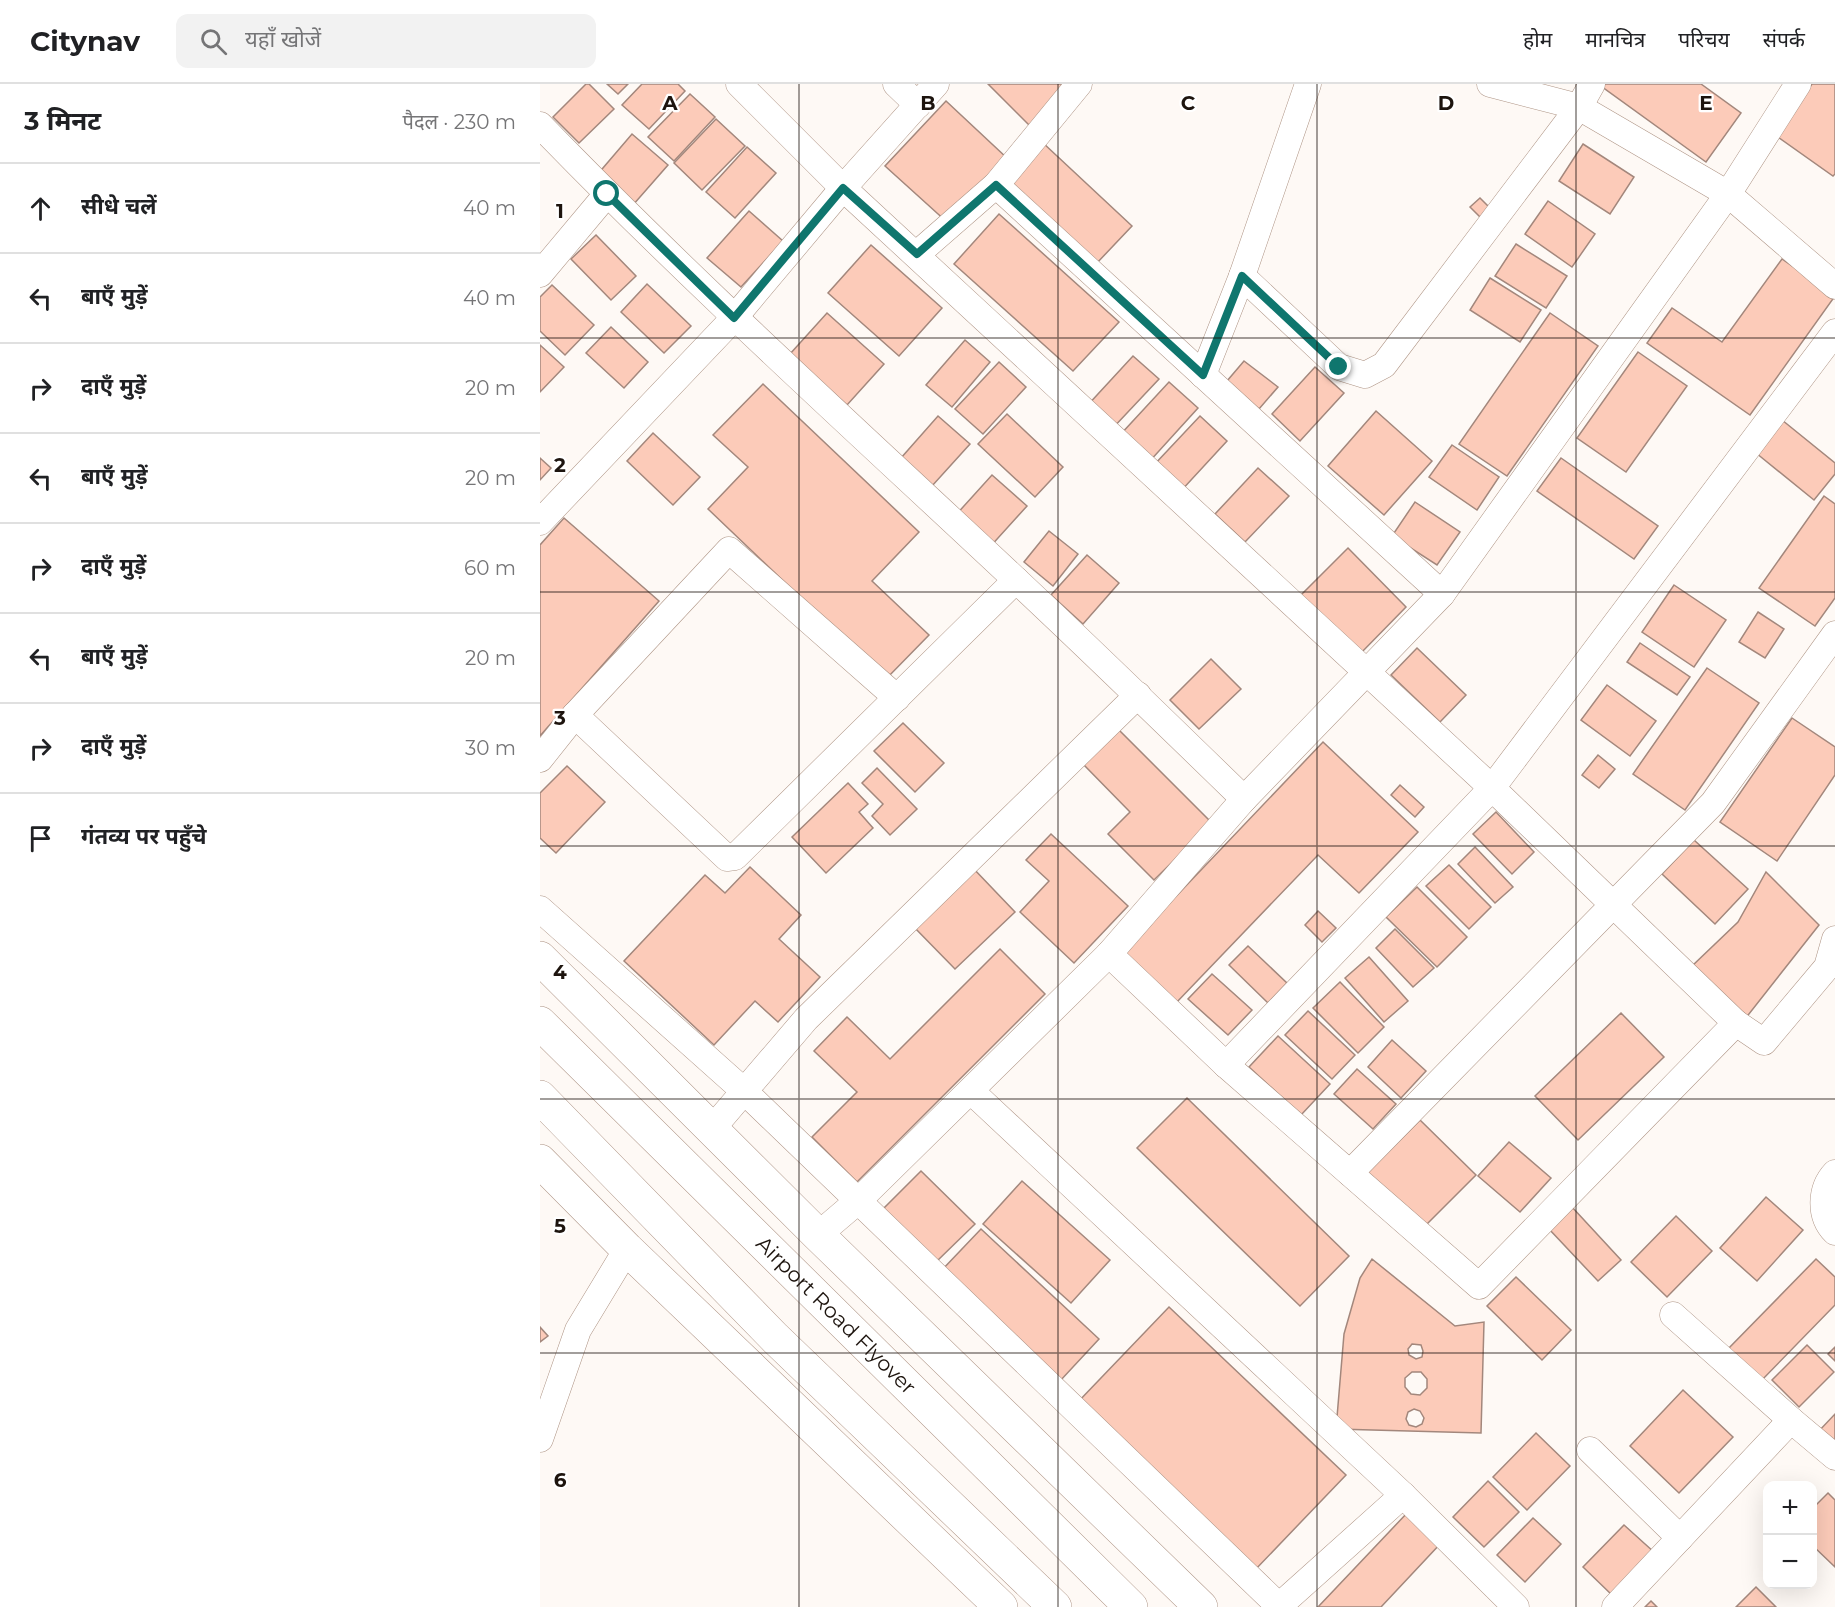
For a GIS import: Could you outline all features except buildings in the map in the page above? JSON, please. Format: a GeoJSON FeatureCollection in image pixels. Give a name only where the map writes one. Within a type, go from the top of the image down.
{"type":"FeatureCollection","features":[{"type":"Feature","properties":{"kind":"street"},"geometry":{"type":"LineString","coordinates":[[739,84],[843,188],[1492,788],[1736,1023],[1764,1042],[1827,967],[1835,939]]}},
{"type":"Feature","properties":{"kind":"street"},"geometry":{"type":"LineString","coordinates":[[896,84],[918,105]]}},
{"type":"Feature","properties":{"kind":"street"},"geometry":{"type":"LineString","coordinates":[[540,522],[734,318],[843,188],[936,84]]}},
{"type":"Feature","properties":{"kind":"street"},"geometry":{"type":"LineString","coordinates":[[917,254],[996,185],[1079,84]]}},
{"type":"Feature","properties":{"kind":"street"},"geometry":{"type":"LineString","coordinates":[[1203,375],[1242,276],[1308,84]]}},
{"type":"Feature","properties":{"kind":"street"},"geometry":{"type":"LineString","coordinates":[[1490,84],[1579,107],[1728,194],[1835,286]]}},
{"type":"Feature","properties":{"kind":"street"},"geometry":{"type":"LineString","coordinates":[[1242,276],[1339,367],[1365,375],[1384,365],[1579,107],[1592,84]]}},
{"type":"Feature","properties":{"kind":"street"},"geometry":{"type":"LineString","coordinates":[[818,1235],[859,1200],[1109,954],[1244,799],[1442,594],[1728,194],[1798,84]]}},
{"type":"Feature","properties":{"kind":"street"},"geometry":{"type":"LineString","coordinates":[[540,125],[734,318],[1138,695],[1244,799]]}},
{"type":"Feature","properties":{"kind":"street"},"geometry":{"type":"LineString","coordinates":[[996,185],[1442,594]]}},
{"type":"Feature","properties":{"kind":"street"},"geometry":{"type":"LineString","coordinates":[[540,274],[607,194]]}},
{"type":"Feature","properties":{"kind":"street"},"geometry":{"type":"LineString","coordinates":[[1226,1065],[1492,788],[1835,332]]}},
{"type":"Feature","properties":{"kind":"street"},"geometry":{"type":"LineString","coordinates":[[540,759],[575,715],[729,550],[897,699]]}},
{"type":"Feature","properties":{"kind":"street"},"geometry":{"type":"LineString","coordinates":[[575,715],[727,858],[731,858],[738,855],[1016,580]]}},
{"type":"Feature","properties":{"kind":"street"},"geometry":{"type":"LineString","coordinates":[[1350,1173],[1713,803],[1835,634]]}},
{"type":"Feature","properties":{"kind":"street"},"geometry":{"type":"LineString","coordinates":[[711,1130],[806,1019],[1138,695]]}},
{"type":"Feature","properties":{"kind":"street"},"geometry":{"type":"LineString","coordinates":[[540,909],[744,1091],[1279,1607],[1403,1496]]}},
{"type":"Feature","properties":{"kind":"street"},"geometry":{"type":"LineString","coordinates":[[1109,954],[1226,1065],[1479,1286],[1736,1023]]}},
{"type":"Feature","properties":{"kind":"street"},"geometry":{"type":"LineString","coordinates":[[540,958],[711,1130],[1201,1607]]}},
{"type":"Feature","properties":{"kind":"street","name":"Airport Road Flyover"},"geometry":{"type":"LineString","coordinates":[[540,1023],[1131,1607]]}},
{"type":"Feature","properties":{"kind":"street"},"geometry":{"type":"LineString","coordinates":[[970,1091],[1403,1496],[1516,1607]]}},
{"type":"Feature","properties":{"kind":"street"},"geometry":{"type":"LineString","coordinates":[[540,1097],[775,1338],[1055,1607]]}},
{"type":"Feature","properties":{"kind":"street"},"geometry":{"type":"LineString","coordinates":[[540,1161],[627,1249],[1001,1607]]}},
{"type":"Feature","properties":{"kind":"street"},"geometry":{"type":"LineString","coordinates":[[1835,1173],[1827,1181],[1823,1204],[1829,1226],[1835,1232]]}},
{"type":"Feature","properties":{"kind":"street"},"geometry":{"type":"LineString","coordinates":[[540,1439],[578,1330],[627,1249]]}},
{"type":"Feature","properties":{"kind":"street"},"geometry":{"type":"LineString","coordinates":[[1673,1315],[1835,1457]]}},
{"type":"Feature","properties":{"kind":"street"},"geometry":{"type":"LineString","coordinates":[[1615,1607],[1791,1420]]}},
{"type":"Feature","properties":{"kind":"street"},"geometry":{"type":"LineString","coordinates":[[1590,1450],[1680,1538]]}},
{"type":"Feature","properties":{"kind":"route"},"geometry":{"type":"LineString","coordinates":[[607,194],[734,318],[843,188],[917,254],[996,185],[1203,375],[1242,276],[1339,367]]}}]}
